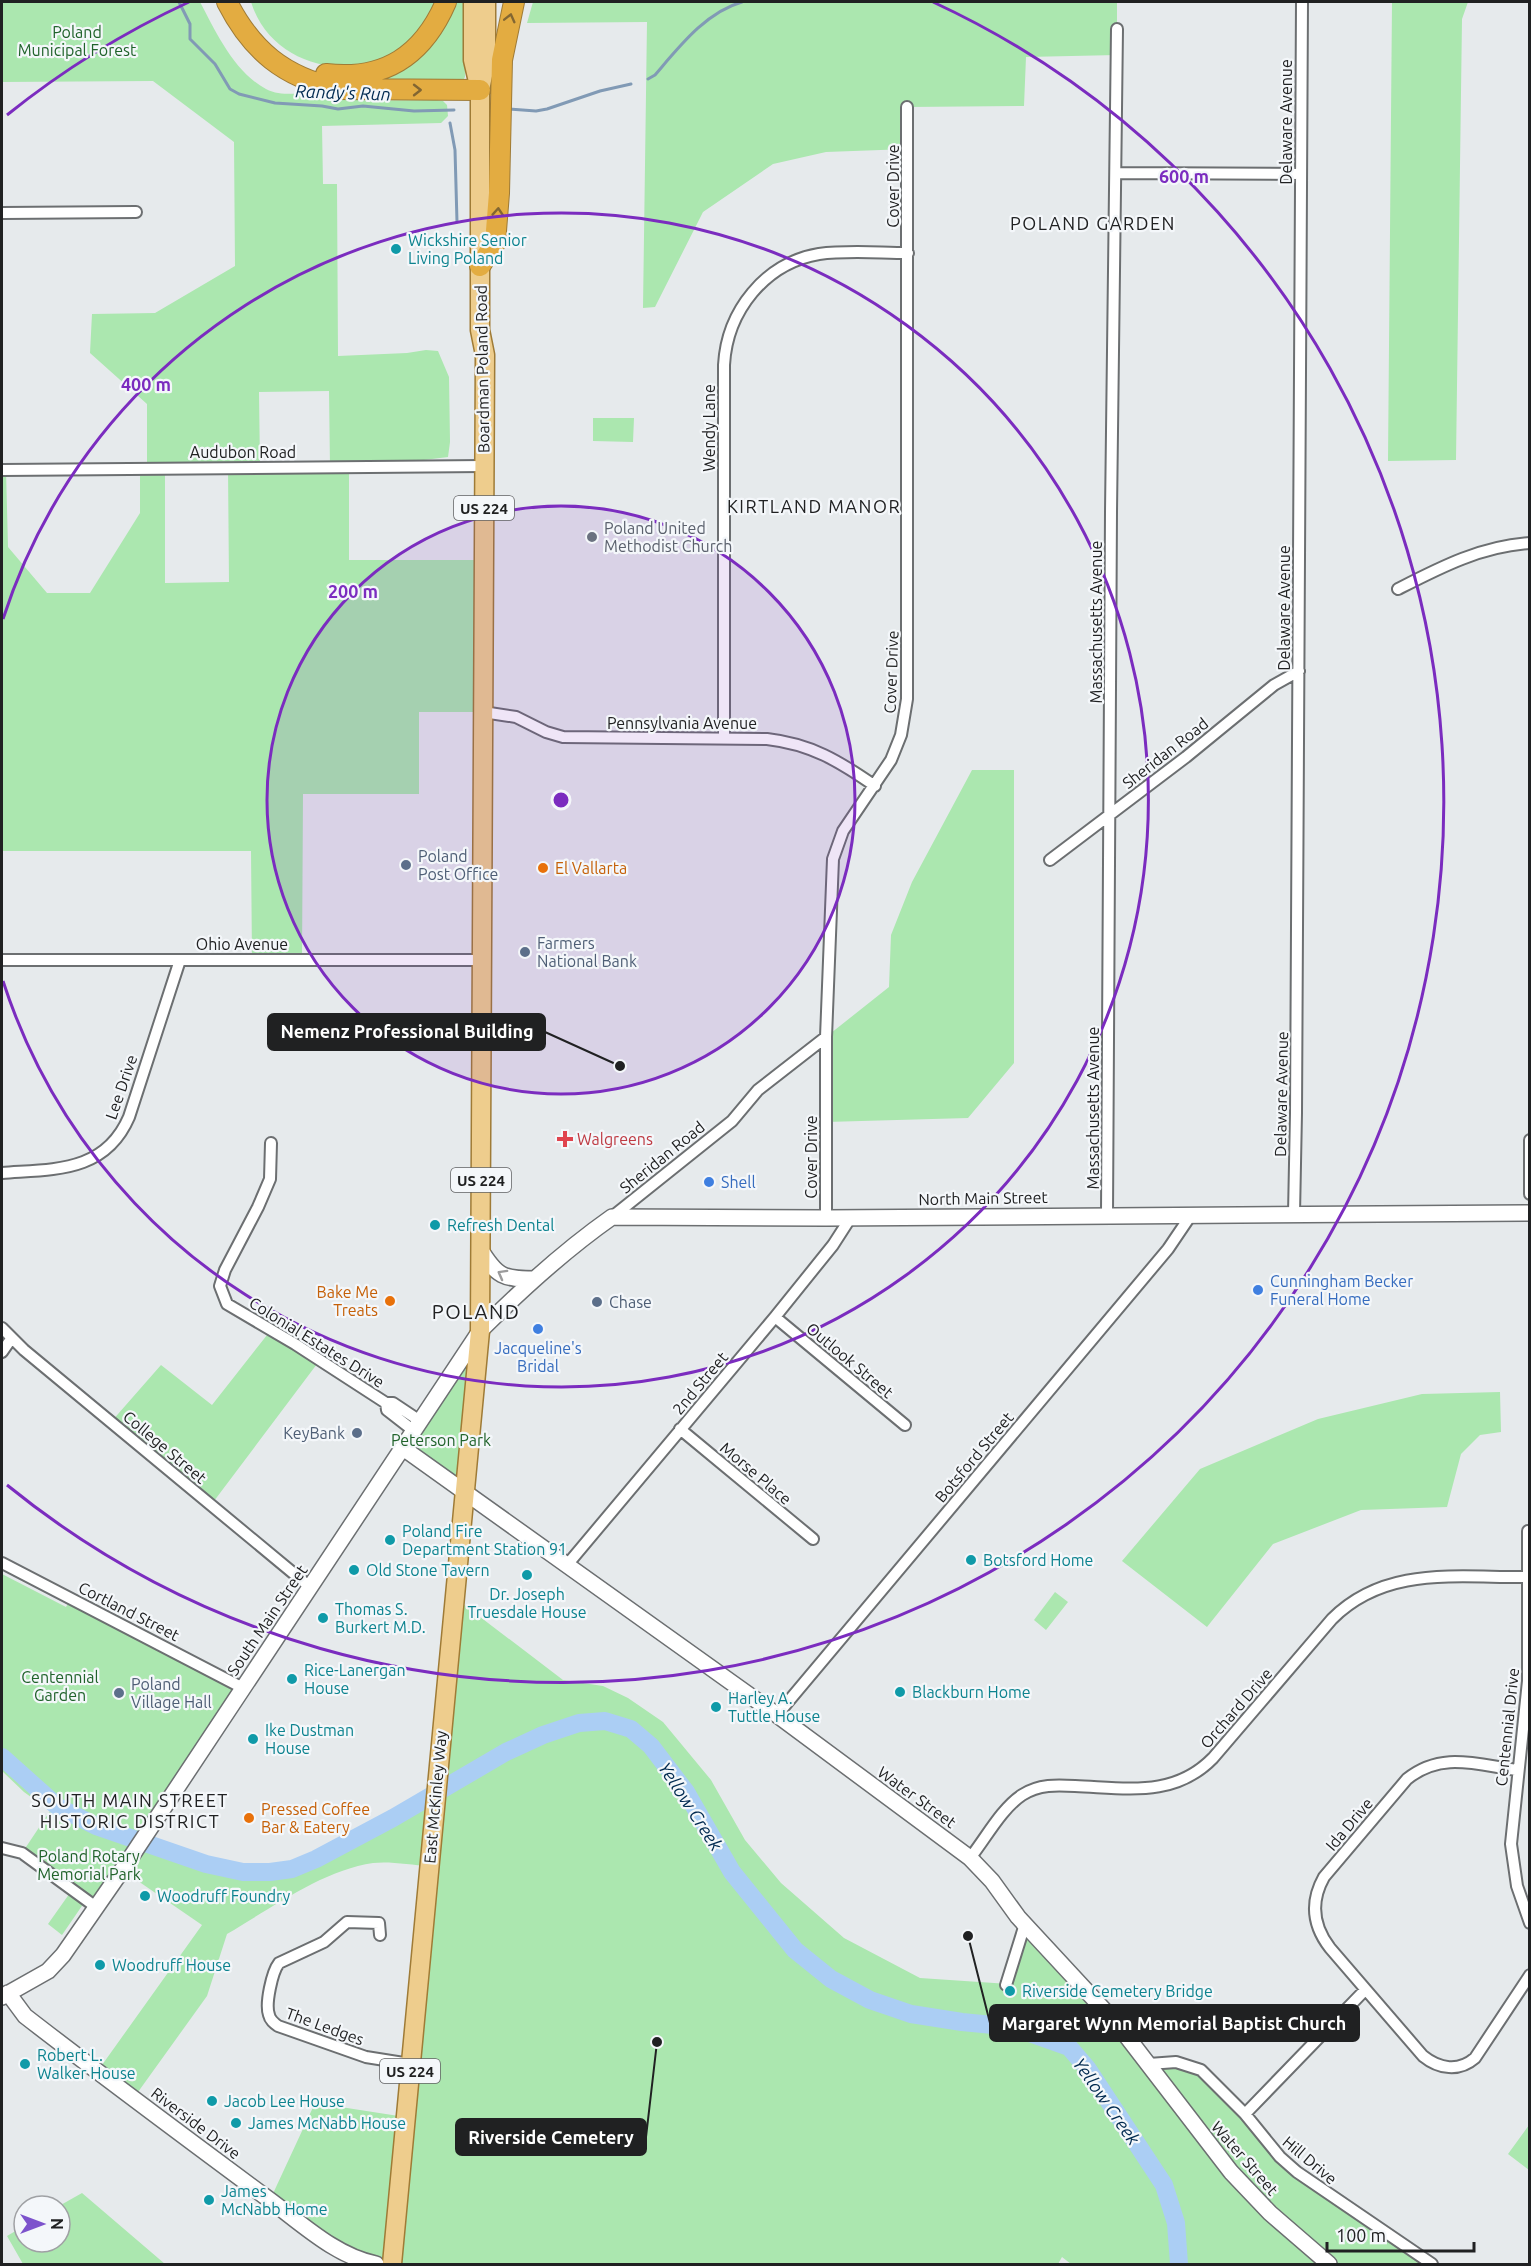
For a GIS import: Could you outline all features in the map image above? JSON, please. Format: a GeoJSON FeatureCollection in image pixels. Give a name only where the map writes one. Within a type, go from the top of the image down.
{"type":"FeatureCollection","features":[{"type":"Feature","properties":{"kind":"highway"},"geometry":{"type":"LineString","coordinates":[[227,2],[247,36],[266,56],[287,72],[315,84],[350,89],[480,90]]}},
{"type":"Feature","properties":{"kind":"highway"},"geometry":{"type":"LineString","coordinates":[[243,2],[255,26],[283,58],[303,68],[325,74],[347,76],[379,70],[409,55],[433,29],[446,2]]}},
{"type":"Feature","properties":{"kind":"highway"},"geometry":{"type":"LineString","coordinates":[[480,266],[495,243],[499,193],[502,60],[514,2]]}},
{"type":"Feature","properties":{"kind":"main road","name":"Boardman Poland Road"},"geometry":{"type":"LineString","coordinates":[[473,2],[473,60],[480,90]]}},
{"type":"Feature","properties":{"kind":"main road","name":"Boardman Poland Road"},"geometry":{"type":"LineString","coordinates":[[483,960],[485,355],[480,330],[480,90],[486,62],[486,2]]}},
{"type":"Feature","properties":{"kind":"main road","name":"US 224"},"geometry":{"type":"LineString","coordinates":[[480,1330],[483,960]]}},
{"type":"Feature","properties":{"kind":"main road","name":"North Main Street"},"geometry":{"type":"LineString","coordinates":[[612,1217],[826,1218],[1530,1213]]}},
{"type":"Feature","properties":{"kind":"main road"},"geometry":{"type":"LineString","coordinates":[[480,1330],[591,1232],[612,1217]]}},
{"type":"Feature","properties":{"kind":"main road"},"geometry":{"type":"LineString","coordinates":[[480,1249],[491,1267],[504,1277],[535,1280]]}},
{"type":"Feature","properties":{"kind":"main road","name":"South Main Street"},"geometry":{"type":"LineString","coordinates":[[5,1995],[48,1971],[63,1955],[129,1860],[480,1330]]}},
{"type":"Feature","properties":{"kind":"main road","name":"East McKinley Way"},"geometry":{"type":"LineString","coordinates":[[392,2265],[480,1330]]}},
{"type":"Feature","properties":{"kind":"main road","name":"Water Street"},"geometry":{"type":"LineString","coordinates":[[403,1448],[777,1715],[970,1858],[992,1881],[1025,1924],[1085,1987],[1149,2064],[1177,2104],[1231,2172],[1270,2213],[1329,2265]]}},
{"type":"Feature","properties":{"kind":"main road","name":"Riverside Drive"},"geometry":{"type":"LineString","coordinates":[[5,1995],[25,2016],[255,2189],[338,2249],[364,2262],[376,2265]]}},
{"type":"Feature","properties":{"kind":"street","name":"Delaware Avenue"},"geometry":{"type":"LineString","coordinates":[[1294,1214],[1302,2]]}},
{"type":"Feature","properties":{"kind":"street","name":"Massachusetts Avenue"},"geometry":{"type":"LineString","coordinates":[[1107,1215],[1117,29]]}},
{"type":"Feature","properties":{"kind":"street","name":"Cover Drive"},"geometry":{"type":"LineString","coordinates":[[826,1218],[826,1037],[832,859],[843,831],[897,748],[908,699],[908,107]]}},
{"type":"Feature","properties":{"kind":"street"},"geometry":{"type":"LineString","coordinates":[[1116,172],[1301,174]]}},
{"type":"Feature","properties":{"kind":"street"},"geometry":{"type":"LineString","coordinates":[[2,213],[136,212]]}},
{"type":"Feature","properties":{"kind":"street","name":"Wendy Lane"},"geometry":{"type":"LineString","coordinates":[[724,738],[724,365],[726,345],[733,323],[744,302],[756,288],[778,270],[804,258],[834,253],[908,253]]}},
{"type":"Feature","properties":{"kind":"street","name":"Audubon Road"},"geometry":{"type":"LineString","coordinates":[[2,470],[484,466]]}},
{"type":"Feature","properties":{"kind":"street"},"geometry":{"type":"LineString","coordinates":[[1398,589],[1454,561],[1499,548],[1530,543]]}},
{"type":"Feature","properties":{"kind":"street","name":"Sheridan Road"},"geometry":{"type":"LineString","coordinates":[[1050,860],[1186,758],[1274,684],[1299,671]]}},
{"type":"Feature","properties":{"kind":"street","name":"Pennsylvania Avenue"},"geometry":{"type":"LineString","coordinates":[[483,712],[516,717],[546,732],[563,737],[767,739],[803,745],[840,762],[874,786]]}},
{"type":"Feature","properties":{"kind":"street","name":"Ohio Avenue"},"geometry":{"type":"LineString","coordinates":[[2,960],[483,960]]}},
{"type":"Feature","properties":{"kind":"street","name":"Lee Drive"},"geometry":{"type":"LineString","coordinates":[[2,1173],[77,1165],[96,1157],[112,1144],[129,1117],[180,960]]}},
{"type":"Feature","properties":{"kind":"street","name":"Sheridan Road"},"geometry":{"type":"LineString","coordinates":[[612,1217],[732,1121],[758,1090],[826,1037]]}},
{"type":"Feature","properties":{"kind":"street"},"geometry":{"type":"LineString","coordinates":[[1530,1140],[1530,1194]]}},
{"type":"Feature","properties":{"kind":"street","name":"Colonial Estates Drive"},"geometry":{"type":"LineString","coordinates":[[271,1143],[270,1179],[225,1270],[220,1286],[226,1304],[295,1344],[386,1403],[393,1403],[417,1426]]}},
{"type":"Feature","properties":{"kind":"street","name":"Botsford Street"},"geometry":{"type":"LineString","coordinates":[[777,1715],[1168,1249],[1191,1215]]}},
{"type":"Feature","properties":{"kind":"street","name":"2nd Street"},"geometry":{"type":"LineString","coordinates":[[567,1565],[775,1317],[833,1245],[851,1217]]}},
{"type":"Feature","properties":{"kind":"street","name":"Outlook Street"},"geometry":{"type":"LineString","coordinates":[[775,1317],[905,1425]]}},
{"type":"Feature","properties":{"kind":"street","name":"College Street"},"geometry":{"type":"LineString","coordinates":[[2,1328],[11,1339],[310,1587]]}},
{"type":"Feature","properties":{"kind":"street"},"geometry":{"type":"LineString","coordinates":[[2,1352],[11,1339]]}},
{"type":"Feature","properties":{"kind":"street","name":"Morse Place"},"geometry":{"type":"LineString","coordinates":[[680,1429],[813,1539]]}},
{"type":"Feature","properties":{"kind":"street","name":"Centennial Drive"},"geometry":{"type":"LineString","coordinates":[[1528,1531],[1528,1681],[1511,1825],[1511,1855],[1517,1886],[1530,1923]]}},
{"type":"Feature","properties":{"kind":"street","name":"Cortland Street"},"geometry":{"type":"LineString","coordinates":[[2,1563],[243,1688]]}},
{"type":"Feature","properties":{"kind":"street","name":"Orchard Drive"},"geometry":{"type":"LineString","coordinates":[[970,1858],[1013,1802],[1034,1789],[1053,1785],[1152,1789],[1175,1784],[1196,1774],[1213,1758],[1332,1619],[1366,1592],[1388,1583],[1410,1579],[1528,1577]]}},
{"type":"Feature","properties":{"kind":"street","name":"Ida Drive"},"geometry":{"type":"LineString","coordinates":[[1365,1990],[1318,1930],[1315,1903],[1324,1878],[1407,1779],[1417,1771],[1446,1761],[1518,1770]]}},
{"type":"Feature","properties":{"kind":"street"},"geometry":{"type":"LineString","coordinates":[[2,1848],[22,1853],[96,1907]]}},
{"type":"Feature","properties":{"kind":"street","name":"The Ledges"},"geometry":{"type":"LineString","coordinates":[[380,1935],[379,1923],[347,1922],[324,1942],[279,1963],[273,1976],[269,2016],[278,2026],[366,2057],[410,2064]]}},
{"type":"Feature","properties":{"kind":"street"},"geometry":{"type":"LineString","coordinates":[[1006,1985],[1025,1924]]}},
{"type":"Feature","properties":{"kind":"street"},"geometry":{"type":"LineString","coordinates":[[1245,2114],[1365,1990],[1423,2056],[1436,2065],[1454,2067],[1470,2062],[1480,2051],[1530,1975]]}},
{"type":"Feature","properties":{"kind":"street","name":"Hill Drive"},"geometry":{"type":"LineString","coordinates":[[1149,2064],[1176,2062],[1196,2067],[1245,2114],[1272,2148],[1297,2172],[1432,2265]]}},
{"type":"Feature","properties":{"kind":"green space","name":"Poland Municipal Forest"},"geometry":{"type":"Polygon","coordinates":[[[2,2],[200,2],[235,62],[255,82],[266,89],[281,93],[359,100],[436,100],[443,101],[447,105],[448,116],[441,123],[322,126],[323,184],[337,184],[338,356],[438,351],[449,377],[450,442],[448,457],[369,467],[349,467],[349,560],[483,560],[483,712],[419,712],[419,794],[303,794],[302,958],[252,959],[251,851],[2,851],[2,470],[6,470],[8,547],[47,593],[90,593],[140,513],[140,468],[147,468],[147,404],[90,353],[92,314],[155,313],[235,266],[234,142],[153,81],[2,82],[2,2]],[[329,391],[259,392],[260,467],[330,467],[329,391]],[[165,468],[165,583],[229,582],[228,468],[165,468]]]}},
{"type":"Feature","properties":{"kind":"green space"},"geometry":{"type":"Polygon","coordinates":[[[251,2],[441,2],[425,29],[386,62],[378,65],[346,67],[311,62],[281,46],[268,34],[251,2]]]}},
{"type":"Feature","properties":{"kind":"green space"},"geometry":{"type":"Polygon","coordinates":[[[453,2],[464,2],[465,77],[462,82],[360,79],[378,77],[453,2]]]}},
{"type":"Feature","properties":{"kind":"green space"},"geometry":{"type":"Polygon","coordinates":[[[533,2],[1117,2],[1117,55],[1026,57],[1024,106],[908,107],[908,149],[826,152],[773,164],[703,212],[655,307],[643,308],[647,22],[527,23],[533,2]]]}},
{"type":"Feature","properties":{"kind":"green space"},"geometry":{"type":"Polygon","coordinates":[[[1392,2],[1468,2],[1462,19],[1456,460],[1388,461],[1392,2]]]}},
{"type":"Feature","properties":{"kind":"green space"},"geometry":{"type":"Polygon","coordinates":[[[593,418],[634,418],[633,442],[593,441],[593,418]]]}},
{"type":"Feature","properties":{"kind":"green space"},"geometry":{"type":"Polygon","coordinates":[[[972,770],[1014,770],[1014,1063],[968,1118],[826,1122],[826,1037],[889,987],[891,935],[912,882],[972,770]]]}},
{"type":"Feature","properties":{"kind":"green space"},"geometry":{"type":"Polygon","coordinates":[[[271,1330],[320,1360],[211,1505],[111,1422],[161,1365],[212,1405],[271,1330]]]}},
{"type":"Feature","properties":{"kind":"green space","name":"Peterson Park"},"geometry":{"type":"Polygon","coordinates":[[[480,1331],[464,1491],[403,1448],[480,1331]]]}},
{"type":"Feature","properties":{"kind":"green space"},"geometry":{"type":"Polygon","coordinates":[[[1500,1392],[1501,1432],[1480,1435],[1461,1454],[1447,1507],[1361,1510],[1273,1544],[1207,1627],[1122,1561],[1200,1469],[1318,1419],[1422,1394],[1500,1392]]]}},
{"type":"Feature","properties":{"kind":"green space"},"geometry":{"type":"Polygon","coordinates":[[[2,1574],[66,1607],[71,1598],[243,1688],[142,1841],[227,1869],[270,1872],[292,1869],[365,1834],[435,1794],[454,1597],[563,1680],[603,1686],[628,1698],[663,1722],[711,1780],[745,1840],[781,1883],[844,1938],[920,1978],[1009,1984],[1025,1924],[1149,2064],[1195,2067],[1272,2148],[1432,2264],[1071,2264],[1062,2257],[1058,2264],[376,2264],[270,2200],[315,2103],[405,2117],[429,1866],[373,1863],[354,1867],[297,1892],[227,1934],[207,1996],[133,2099],[97,2072],[202,1925],[122,1870],[96,1907],[86,1900],[62,1935],[48,1924],[72,1890],[22,1853],[50,1811],[24,1792],[2,1771],[2,1574]]]}},
{"type":"Feature","properties":{"kind":"green space"},"geometry":{"type":"Polygon","coordinates":[[[1055,1592],[1068,1602],[1046,1630],[1034,1620],[1055,1592]]]}},
{"type":"Feature","properties":{"kind":"green space"},"geometry":{"type":"Polygon","coordinates":[[[1529,2125],[1529,2170],[1508,2154],[1529,2125]]]}},
{"type":"Feature","properties":{"kind":"green space"},"geometry":{"type":"Polygon","coordinates":[[[82,2193],[165,2264],[23,2264],[17,2254],[72,2254],[72,2199],[82,2193]]]}},
{"type":"Feature","properties":{"kind":"green space"},"geometry":{"type":"Polygon","coordinates":[[[12,2233],[12,2245],[7,2236],[12,2233]]]}},
{"type":"Feature","properties":{"kind":"waterway","name":"Randy's Run"},"geometry":{"type":"LineString","coordinates":[[179,2],[190,24],[190,39],[215,64],[230,89],[239,94],[275,103],[338,109],[363,106],[414,111],[454,110]]}},
{"type":"Feature","properties":{"kind":"waterway","name":"Randy's Run"},"geometry":{"type":"LineString","coordinates":[[648,79],[655,75],[705,22],[742,2]]}},
{"type":"Feature","properties":{"kind":"waterway","name":"Randy's Run"},"geometry":{"type":"LineString","coordinates":[[509,109],[536,111],[547,109],[600,91],[631,84]]}},
{"type":"Feature","properties":{"kind":"waterway"},"geometry":{"type":"LineString","coordinates":[[450,123],[455,150],[457,222]]}},
{"type":"Feature","properties":{"kind":"waterway","name":"Yellow Creek"},"geometry":{"type":"LineString","coordinates":[[2,1757],[58,1807],[96,1826],[206,1864],[243,1872],[270,1872],[292,1869],[316,1859],[393,1818],[506,1752],[543,1735],[579,1723],[605,1721],[631,1729],[651,1746],[686,1792],[732,1872],[795,1950],[831,1979],[870,2000],[911,2014],[1013,2027],[1069,2047],[1087,2068],[1164,2185],[1176,2223],[1179,2264]]}},
{"type":"Feature","properties":{"kind":"place","name":"Wickshire Senior Living Poland"},"geometry":{"type":"Point","coordinates":[396,249]}},
{"type":"Feature","properties":{"kind":"place","name":"Poland United Methodist Church"},"geometry":{"type":"Point","coordinates":[592,537]}},
{"type":"Feature","properties":{"kind":"place","name":"Poland Post Office"},"geometry":{"type":"Point","coordinates":[406,865]}},
{"type":"Feature","properties":{"kind":"place","name":"El Vallarta"},"geometry":{"type":"Point","coordinates":[543,868]}},
{"type":"Feature","properties":{"kind":"place","name":"Farmers National Bank"},"geometry":{"type":"Point","coordinates":[525,952]}},
{"type":"Feature","properties":{"kind":"place","name":"Nemenz Professional Building"},"geometry":{"type":"Point","coordinates":[620,1066]}},
{"type":"Feature","properties":{"kind":"place","name":"Walgreens"},"geometry":{"type":"Point","coordinates":[565,1139]}},
{"type":"Feature","properties":{"kind":"place","name":"Shell"},"geometry":{"type":"Point","coordinates":[709,1182]}},
{"type":"Feature","properties":{"kind":"place","name":"Refresh Dental"},"geometry":{"type":"Point","coordinates":[435,1225]}},
{"type":"Feature","properties":{"kind":"place","name":"Cunningham Becker Funeral Home"},"geometry":{"type":"Point","coordinates":[1258,1290]}},
{"type":"Feature","properties":{"kind":"place","name":"Bake Me Treats"},"geometry":{"type":"Point","coordinates":[390,1301]}},
{"type":"Feature","properties":{"kind":"place","name":"Chase"},"geometry":{"type":"Point","coordinates":[597,1302]}},
{"type":"Feature","properties":{"kind":"place","name":"Jacqueline's Bridal"},"geometry":{"type":"Point","coordinates":[538,1329]}},
{"type":"Feature","properties":{"kind":"place","name":"KeyBank"},"geometry":{"type":"Point","coordinates":[357,1433]}},
{"type":"Feature","properties":{"kind":"place","name":"Poland Fire Department Station 91"},"geometry":{"type":"Point","coordinates":[390,1540]}},
{"type":"Feature","properties":{"kind":"place","name":"Botsford Home"},"geometry":{"type":"Point","coordinates":[971,1560]}},
{"type":"Feature","properties":{"kind":"place","name":"Old Stone Tavern"},"geometry":{"type":"Point","coordinates":[354,1570]}},
{"type":"Feature","properties":{"kind":"place","name":"Dr. Joseph Truesdale House"},"geometry":{"type":"Point","coordinates":[527,1575]}},
{"type":"Feature","properties":{"kind":"place","name":"Thomas S. Burkert M.D."},"geometry":{"type":"Point","coordinates":[323,1618]}},
{"type":"Feature","properties":{"kind":"place","name":"Rice-Lanergan House"},"geometry":{"type":"Point","coordinates":[292,1679]}},
{"type":"Feature","properties":{"kind":"place","name":"Blackburn Home"},"geometry":{"type":"Point","coordinates":[900,1692]}},
{"type":"Feature","properties":{"kind":"place","name":"Poland Village Hall"},"geometry":{"type":"Point","coordinates":[119,1693]}},
{"type":"Feature","properties":{"kind":"place","name":"Harley A. Tuttle House"},"geometry":{"type":"Point","coordinates":[716,1707]}},
{"type":"Feature","properties":{"kind":"place","name":"Ike Dustman House"},"geometry":{"type":"Point","coordinates":[253,1739]}},
{"type":"Feature","properties":{"kind":"place","name":"Pressed Coffee Bar & Eatery"},"geometry":{"type":"Point","coordinates":[249,1818]}},
{"type":"Feature","properties":{"kind":"place","name":"Woodruff Foundry"},"geometry":{"type":"Point","coordinates":[145,1896]}},
{"type":"Feature","properties":{"kind":"place","name":"Margaret Wynn Memorial Baptist Church"},"geometry":{"type":"Point","coordinates":[968,1936]}},
{"type":"Feature","properties":{"kind":"place","name":"Woodruff House"},"geometry":{"type":"Point","coordinates":[100,1965]}},
{"type":"Feature","properties":{"kind":"place","name":"Riverside Cemetery Bridge"},"geometry":{"type":"Point","coordinates":[1010,1991]}},
{"type":"Feature","properties":{"kind":"place","name":"Riverside Cemetery"},"geometry":{"type":"Point","coordinates":[657,2042]}},
{"type":"Feature","properties":{"kind":"place","name":"Robert L. Walker House"},"geometry":{"type":"Point","coordinates":[25,2064]}},
{"type":"Feature","properties":{"kind":"place","name":"Jacob Lee House"},"geometry":{"type":"Point","coordinates":[212,2101]}},
{"type":"Feature","properties":{"kind":"place","name":"James McNabb House"},"geometry":{"type":"Point","coordinates":[236,2123]}},
{"type":"Feature","properties":{"kind":"place","name":"James McNabb Home"},"geometry":{"type":"Point","coordinates":[209,2200]}},
{"type":"Feature","properties":{"kind":"district","name":"POLAND GARDEN"},"geometry":{"type":"Point","coordinates":[1093,223]}},
{"type":"Feature","properties":{"kind":"district","name":"KIRTLAND MANOR"},"geometry":{"type":"Point","coordinates":[814,506]}},
{"type":"Feature","properties":{"kind":"district","name":"POLAND"},"geometry":{"type":"Point","coordinates":[476,1311]}},
{"type":"Feature","properties":{"kind":"district","name":"SOUTH MAIN STREET HISTORIC DISTRICT"},"geometry":{"type":"Point","coordinates":[130,1810]}},
{"type":"Feature","properties":{"kind":"park label","name":"Centennial Garden"},"geometry":{"type":"Point","coordinates":[60,1686]}},
{"type":"Feature","properties":{"kind":"park label","name":"Poland Rotary Memorial Park"},"geometry":{"type":"Point","coordinates":[89,1865]}}]}
